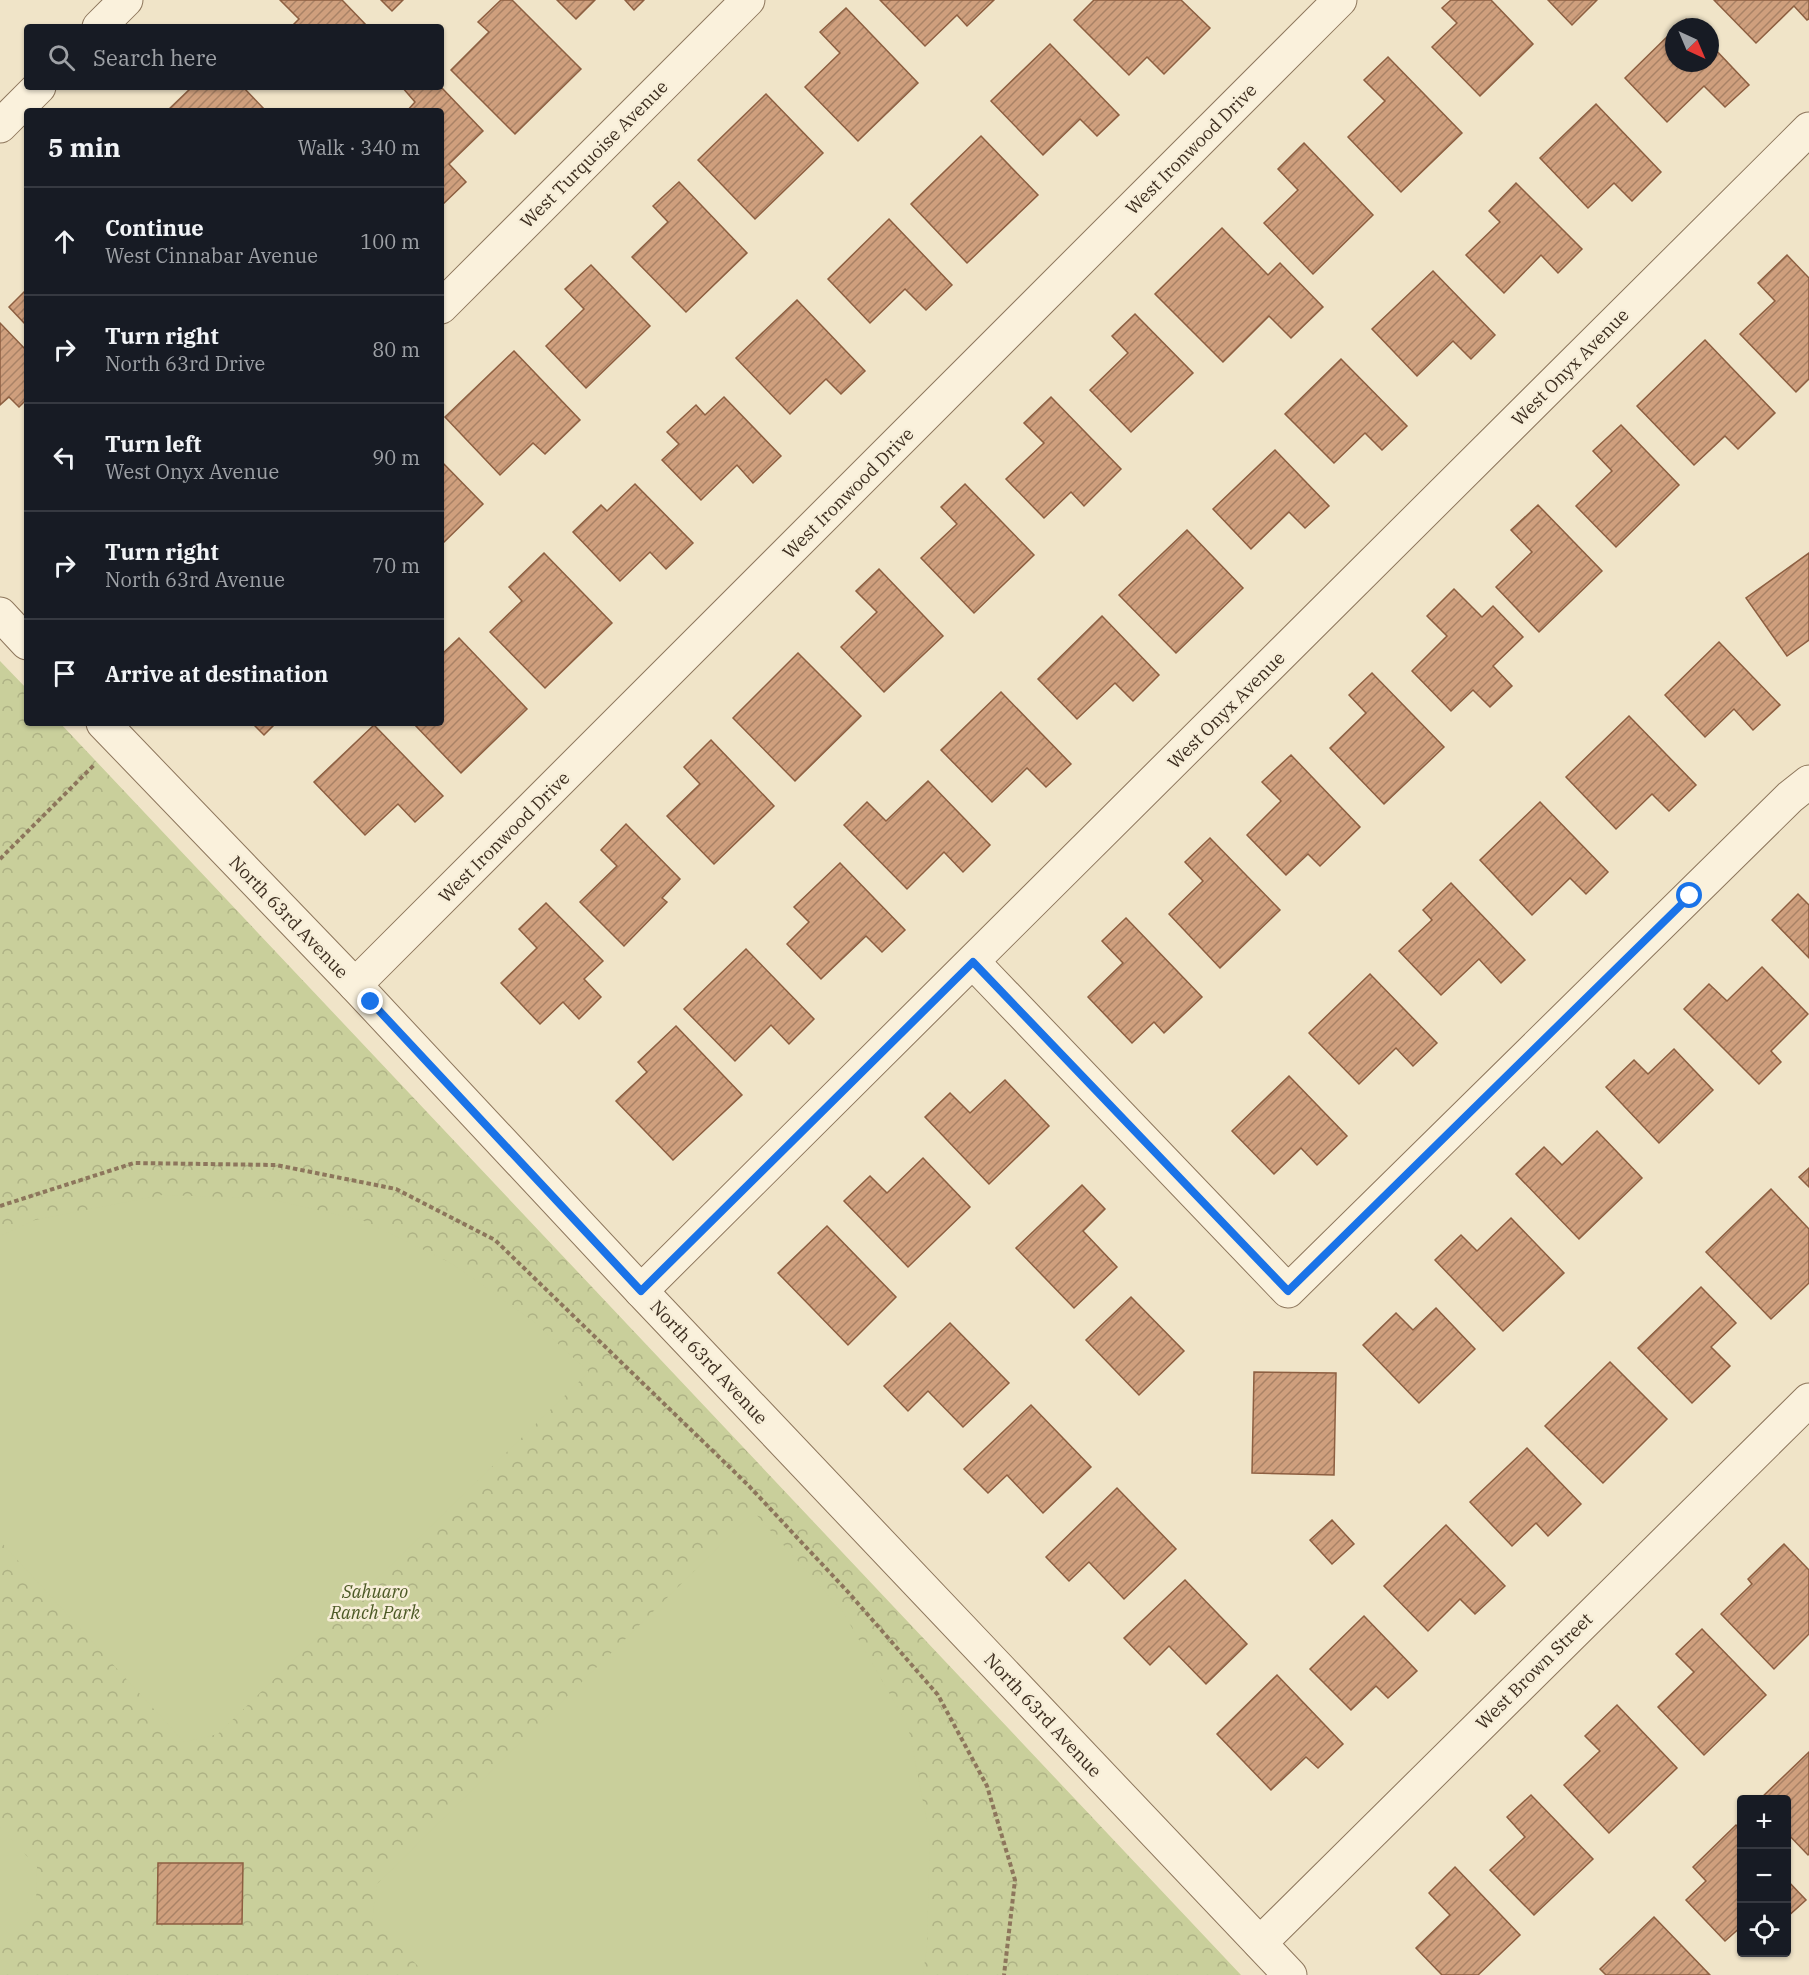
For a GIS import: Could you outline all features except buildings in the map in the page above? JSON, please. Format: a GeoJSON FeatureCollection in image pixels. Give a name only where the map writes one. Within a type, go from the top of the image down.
{"type":"FeatureCollection","features":[{"type":"Feature","properties":{"kind":"street"},"geometry":{"type":"LineString","coordinates":[[102,24],[126,0]]}},
{"type":"Feature","properties":{"kind":"street","name":"West Turquoise Avenue"},"geometry":{"type":"LineString","coordinates":[[444,304],[748,0]]}},
{"type":"Feature","properties":{"kind":"street","name":"West Ironwood Drive"},"geometry":{"type":"LineString","coordinates":[[356,985],[1340,0]]}},
{"type":"Feature","properties":{"kind":"street"},"geometry":{"type":"LineString","coordinates":[[0,126],[36,90]]}},
{"type":"Feature","properties":{"kind":"street","name":"West Onyx Avenue"},"geometry":{"type":"LineString","coordinates":[[641,1291],[1809,129]]}},
{"type":"Feature","properties":{"kind":"street"},"geometry":{"type":"LineString","coordinates":[[0,614],[24,640]]}},
{"type":"Feature","properties":{"kind":"street","name":"North 63rd Avenue"},"geometry":{"type":"LineString","coordinates":[[111,732],[356,985],[641,1291],[1290,1975]]}},
{"type":"Feature","properties":{"kind":"street"},"geometry":{"type":"LineString","coordinates":[[973,962],[1288,1291],[1790,797],[1809,782]]}},
{"type":"Feature","properties":{"kind":"street","name":"West Brown Street"},"geometry":{"type":"LineString","coordinates":[[1260,1942],[1809,1400]]}},
{"type":"Feature","properties":{"kind":"path"},"geometry":{"type":"LineString","coordinates":[[0,859],[111,732]]}},
{"type":"Feature","properties":{"kind":"path"},"geometry":{"type":"LineString","coordinates":[[0,1206],[134,1163],[276,1165],[396,1189],[495,1240],[748,1485],[848,1592],[938,1695],[987,1786],[1015,1880],[1004,1975]]}},
{"type":"Feature","properties":{"kind":"green space","name":"Sahuaro Ranch Park"},"geometry":{"type":"Polygon","coordinates":[[[0,661],[24,686],[24,726],[63,726],[1241,1975],[0,1975],[0,661]]]}},
{"type":"Feature","properties":{"kind":"green space"},"geometry":{"type":"Polygon","coordinates":[[[162,1195],[266,1198],[364,1221],[449,1262],[533,1321],[589,1372],[218,1734],[184,1742],[0,1541],[0,1236],[35,1220],[162,1195]]]}},
{"type":"Feature","properties":{"kind":"green space"},"geometry":{"type":"Polygon","coordinates":[[[754,1512],[843,1612],[908,1726],[930,1837],[927,1946],[923,1975],[427,1975],[372,1920],[377,1884],[754,1512]]]}},
{"type":"Feature","properties":{"kind":"green space"},"geometry":{"type":"Polygon","coordinates":[[[0,1827],[37,1867],[36,1905],[0,1940],[0,1827]]]}},
{"type":"Feature","properties":{"kind":"route"},"geometry":{"type":"LineString","coordinates":[[371,1002],[641,1291],[973,962],[1288,1291],[1690,896]]}}]}
